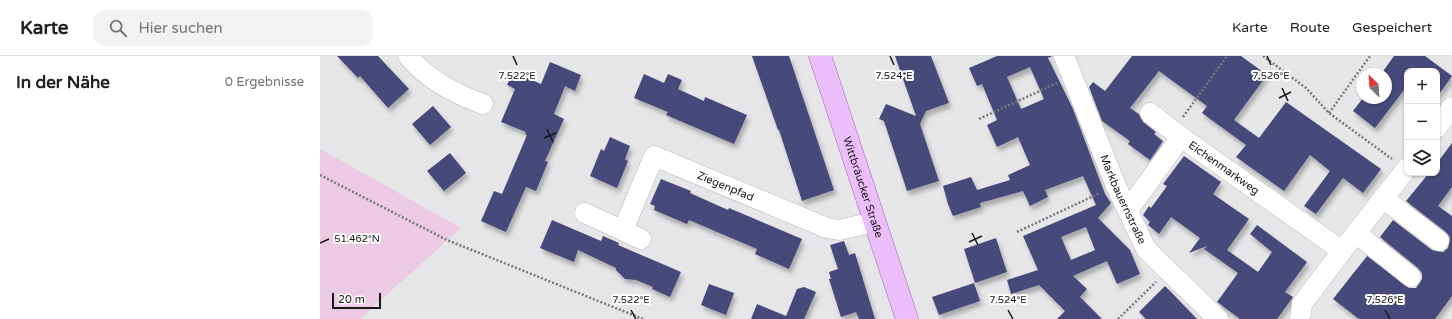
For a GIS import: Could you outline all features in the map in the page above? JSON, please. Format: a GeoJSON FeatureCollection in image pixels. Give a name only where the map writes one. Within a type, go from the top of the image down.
{"type":"FeatureCollection","features":[{"type":"Feature","properties":{"kind":"main road","name":"Wittbräucker Straße"},"geometry":{"type":"LineString","coordinates":[[820,56],[906,319]]}},
{"type":"Feature","properties":{"kind":"street"},"geometry":{"type":"LineString","coordinates":[[408,56],[414,64],[441,84],[466,98],[483,104]]}},
{"type":"Feature","properties":{"kind":"street","name":"Markbauernstraße"},"geometry":{"type":"LineString","coordinates":[[1064,56],[1116,186],[1146,249],[1218,319]]}},
{"type":"Feature","properties":{"kind":"street"},"geometry":{"type":"LineString","coordinates":[[1440,124],[1452,107]]}},
{"type":"Feature","properties":{"kind":"street"},"geometry":{"type":"LineString","coordinates":[[1150,113],[1177,134]]}},
{"type":"Feature","properties":{"kind":"street","name":"Eichenmarkweg"},"geometry":{"type":"LineString","coordinates":[[1128,210],[1177,134],[1342,251]]}},
{"type":"Feature","properties":{"kind":"street","name":"Ziegenpfad"},"geometry":{"type":"LineString","coordinates":[[623,230],[654,156],[827,228],[839,230],[874,222]]}},
{"type":"Feature","properties":{"kind":"street"},"geometry":{"type":"LineString","coordinates":[[1300,319],[1302,304],[1404,172]]}},
{"type":"Feature","properties":{"kind":"street"},"geometry":{"type":"LineString","coordinates":[[1383,198],[1439,241]]}},
{"type":"Feature","properties":{"kind":"street"},"geometry":{"type":"LineString","coordinates":[[585,213],[641,239]]}},
{"type":"Feature","properties":{"kind":"street"},"geometry":{"type":"LineString","coordinates":[[1356,233],[1411,277]]}},
{"type":"Feature","properties":{"kind":"path"},"geometry":{"type":"LineString","coordinates":[[1177,134],[1227,56]]}},
{"type":"Feature","properties":{"kind":"path"},"geometry":{"type":"LineString","coordinates":[[1263,56],[1306,88],[1329,113],[1404,168]]}},
{"type":"Feature","properties":{"kind":"path"},"geometry":{"type":"LineString","coordinates":[[1329,113],[1370,56]]}},
{"type":"Feature","properties":{"kind":"path"},"geometry":{"type":"LineString","coordinates":[[979,119],[1072,76]]}},
{"type":"Feature","properties":{"kind":"path"},"geometry":{"type":"LineString","coordinates":[[320,175],[447,240],[643,319]]}},
{"type":"Feature","properties":{"kind":"path"},"geometry":{"type":"LineString","coordinates":[[1017,232],[1116,186]]}},
{"type":"Feature","properties":{"kind":"path"},"geometry":{"type":"LineString","coordinates":[[1118,319],[1168,270]]}},
{"type":"Feature","properties":{"kind":"shaded area"},"geometry":{"type":"Polygon","coordinates":[[[320,149],[461,228],[360,319],[320,319],[320,149]]]}},
{"type":"Feature","properties":{"kind":"building"},"geometry":{"type":"Polygon","coordinates":[[[337,56],[378,56],[409,89],[388,108],[360,76],[358,78],[337,56]]]}},
{"type":"Feature","properties":{"kind":"building"},"geometry":{"type":"Polygon","coordinates":[[[752,56],[789,56],[834,190],[802,201],[779,130],[752,56]]]}},
{"type":"Feature","properties":{"kind":"building"},"geometry":{"type":"Polygon","coordinates":[[[895,56],[931,56],[949,103],[926,111],[920,124],[939,181],[907,191],[884,121],[879,119],[886,104],[916,116],[895,56]]]}},
{"type":"Feature","properties":{"kind":"building"},"geometry":{"type":"Polygon","coordinates":[[[997,56],[1053,56],[1048,58],[1073,109],[1105,194],[1111,203],[1098,218],[1130,250],[1140,274],[1117,284],[1107,261],[1073,276],[1087,289],[1080,297],[1102,319],[1057,319],[1065,311],[1039,285],[1011,294],[1007,280],[1038,270],[1023,236],[1096,205],[1083,176],[1045,190],[1048,197],[1030,206],[1023,191],[980,203],[981,207],[953,216],[943,186],[971,177],[977,190],[1010,180],[1008,175],[1030,165],[1018,137],[997,147],[987,125],[997,120],[982,84],[977,86],[969,68],[997,56]],[[1030,67],[1007,77],[1021,109],[1044,99],[1030,67]],[[1086,227],[1061,237],[1071,260],[1095,250],[1086,227]]]}},
{"type":"Feature","properties":{"kind":"building"},"geometry":{"type":"Polygon","coordinates":[[[1132,56],[1241,56],[1267,75],[1234,120],[1259,138],[1286,102],[1381,169],[1363,193],[1343,178],[1316,214],[1304,206],[1330,171],[1310,155],[1284,191],[1236,157],[1246,145],[1202,113],[1207,106],[1159,71],[1130,108],[1139,114],[1143,122],[1156,132],[1154,134],[1163,141],[1150,160],[1128,144],[1130,141],[1102,121],[1089,87],[1093,82],[1105,91],[1132,56]]]}},
{"type":"Feature","properties":{"kind":"building"},"geometry":{"type":"Polygon","coordinates":[[[1394,56],[1425,56],[1452,76],[1440,93],[1440,68],[1404,68],[1404,90],[1375,128],[1353,111],[1358,104],[1392,104],[1392,68],[1385,68],[1394,56]]]}},
{"type":"Feature","properties":{"kind":"building"},"geometry":{"type":"Polygon","coordinates":[[[550,62],[581,75],[575,91],[565,86],[554,114],[564,119],[545,161],[548,162],[536,191],[526,187],[506,232],[481,221],[494,191],[502,194],[527,135],[525,134],[526,132],[501,122],[515,89],[507,85],[513,72],[541,84],[550,62]]]}},
{"type":"Feature","properties":{"kind":"building"},"geometry":{"type":"Polygon","coordinates":[[[644,74],[664,83],[668,74],[682,80],[678,89],[704,101],[705,97],[747,115],[734,144],[666,115],[668,112],[634,98],[644,74]]]}},
{"type":"Feature","properties":{"kind":"building"},"geometry":{"type":"Polygon","coordinates":[[[433,106],[451,127],[430,145],[412,124],[433,106]]]}},
{"type":"Feature","properties":{"kind":"building"},"geometry":{"type":"Polygon","coordinates":[[[610,137],[630,146],[625,159],[628,161],[617,188],[590,176],[601,149],[604,151],[610,137]]]}},
{"type":"Feature","properties":{"kind":"building"},"geometry":{"type":"Polygon","coordinates":[[[1452,143],[1452,187],[1438,206],[1452,216],[1452,296],[1435,319],[1359,319],[1333,299],[1367,256],[1409,288],[1416,288],[1422,279],[1422,273],[1418,268],[1380,237],[1393,220],[1432,250],[1443,252],[1448,248],[1450,237],[1446,232],[1406,201],[1427,176],[1440,176],[1440,159],[1452,143]]]}},
{"type":"Feature","properties":{"kind":"building"},"geometry":{"type":"Polygon","coordinates":[[[450,153],[466,173],[444,191],[427,171],[450,153]]]}},
{"type":"Feature","properties":{"kind":"building"},"geometry":{"type":"Polygon","coordinates":[[[1184,156],[1221,182],[1213,194],[1249,219],[1227,250],[1258,272],[1272,252],[1250,234],[1257,225],[1307,262],[1285,292],[1293,297],[1277,319],[1240,319],[1217,302],[1238,273],[1204,249],[1207,246],[1189,253],[1200,238],[1171,217],[1159,234],[1148,225],[1150,222],[1143,215],[1149,206],[1151,208],[1167,186],[1163,184],[1184,156]]]}},
{"type":"Feature","properties":{"kind":"building"},"geometry":{"type":"Polygon","coordinates":[[[661,179],[691,191],[690,193],[728,210],[729,208],[802,239],[789,269],[755,254],[757,249],[689,220],[687,224],[654,210],[655,206],[650,204],[661,179]]]}},
{"type":"Feature","properties":{"kind":"building"},"geometry":{"type":"Polygon","coordinates":[[[552,220],[601,241],[603,236],[619,243],[618,245],[681,272],[670,297],[652,289],[653,287],[636,280],[625,279],[616,270],[616,268],[578,250],[574,262],[540,248],[552,220]]]}},
{"type":"Feature","properties":{"kind":"building"},"geometry":{"type":"Polygon","coordinates":[[[996,238],[1007,272],[975,283],[964,249],[996,238]]]}},
{"type":"Feature","properties":{"kind":"building"},"geometry":{"type":"Polygon","coordinates":[[[844,241],[849,255],[855,253],[875,319],[859,319],[856,312],[841,317],[829,279],[831,279],[829,272],[838,269],[830,245],[844,241]]]}},
{"type":"Feature","properties":{"kind":"building"},"geometry":{"type":"Polygon","coordinates":[[[974,283],[980,301],[939,315],[932,297],[974,283]]]}},
{"type":"Feature","properties":{"kind":"building"},"geometry":{"type":"Polygon","coordinates":[[[709,284],[734,293],[726,315],[701,305],[709,284]]]}},
{"type":"Feature","properties":{"kind":"building"},"geometry":{"type":"Polygon","coordinates":[[[1165,286],[1197,319],[1146,319],[1139,312],[1165,286]]]}},
{"type":"Feature","properties":{"kind":"building"},"geometry":{"type":"Polygon","coordinates":[[[804,287],[816,292],[804,319],[751,319],[757,304],[786,316],[797,289],[804,287]]]}}]}
